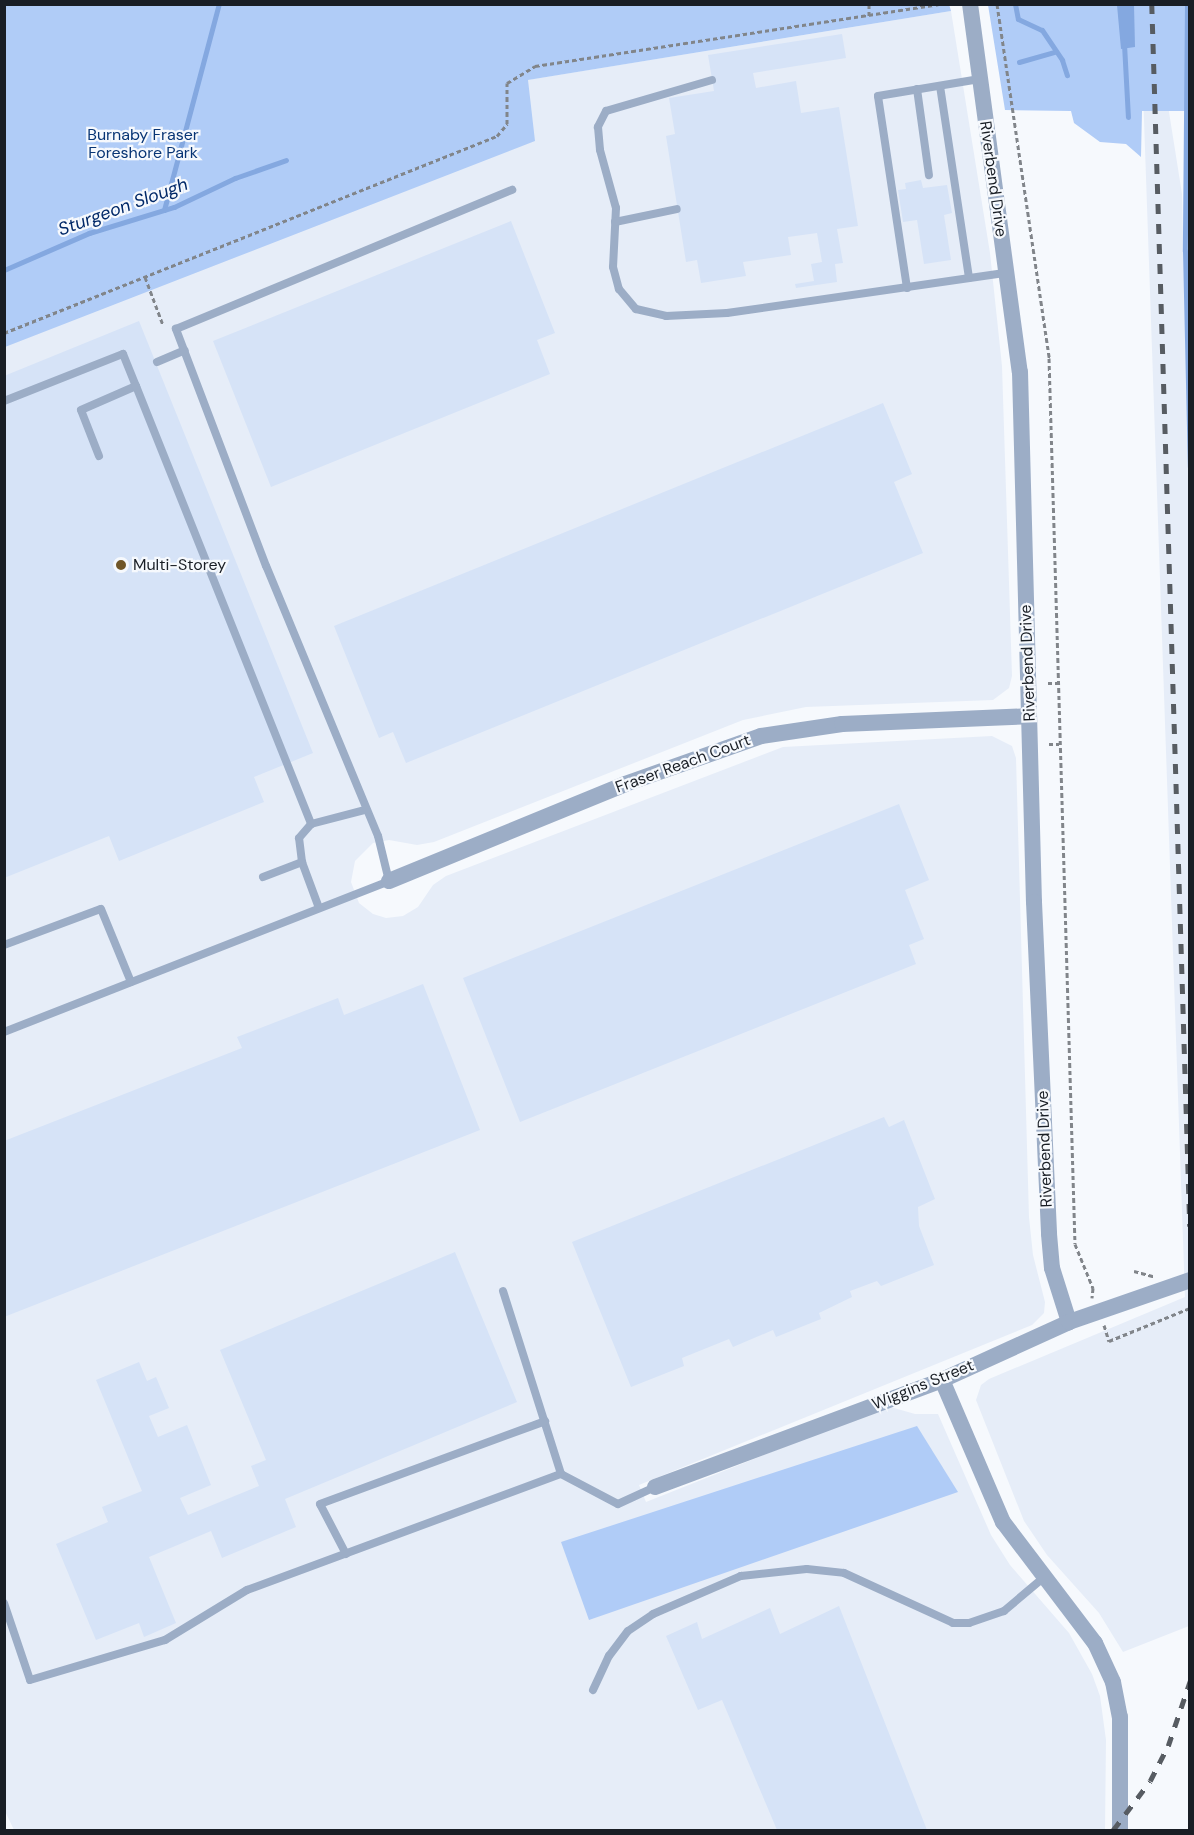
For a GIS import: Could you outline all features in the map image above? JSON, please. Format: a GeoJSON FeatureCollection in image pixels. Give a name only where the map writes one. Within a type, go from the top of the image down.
{"type":"FeatureCollection","features":[{"type":"Feature","properties":{"kind":"street","name":"Riverbend Drive"},"geometry":{"type":"LineString","coordinates":[[970,4],[1020,372],[1029,716],[1049,1234],[1052,1268],[1069,1322]]}},
{"type":"Feature","properties":{"kind":"street","name":"Fraser Reach Court"},"geometry":{"type":"LineString","coordinates":[[389,880],[625,784],[761,736],[842,724],[1029,716]]}},
{"type":"Feature","properties":{"kind":"street","name":"Wiggins Street"},"geometry":{"type":"LineString","coordinates":[[655,1487],[942,1380],[1069,1322],[1190,1280]]}},
{"type":"Feature","properties":{"kind":"street"},"geometry":{"type":"LineString","coordinates":[[942,1380],[1003,1522],[1043,1578],[1095,1643],[1113,1682],[1120,1718],[1120,1830]]}},
{"type":"Feature","properties":{"kind":"lane"},"geometry":{"type":"LineString","coordinates":[[907,288],[878,96],[980,79]]}},
{"type":"Feature","properties":{"kind":"lane"},"geometry":{"type":"LineString","coordinates":[[712,80],[606,111],[598,127],[600,150],[616,208],[613,267],[619,289],[636,309],[666,316],[727,313],[1006,273]]}},
{"type":"Feature","properties":{"kind":"lane"},"geometry":{"type":"LineString","coordinates":[[940,86],[969,278]]}},
{"type":"Feature","properties":{"kind":"lane"},"geometry":{"type":"LineString","coordinates":[[917,89],[928,175]]}},
{"type":"Feature","properties":{"kind":"lane"},"geometry":{"type":"LineString","coordinates":[[4,1032],[389,880],[378,836],[266,566],[176,329],[512,190]]}},
{"type":"Feature","properties":{"kind":"lane"},"geometry":{"type":"LineString","coordinates":[[615,222],[677,209]]}},
{"type":"Feature","properties":{"kind":"lane"},"geometry":{"type":"LineString","coordinates":[[157,362],[185,350]]}},
{"type":"Feature","properties":{"kind":"lane"},"geometry":{"type":"LineString","coordinates":[[4,401],[123,354],[311,824]]}},
{"type":"Feature","properties":{"kind":"lane"},"geometry":{"type":"LineString","coordinates":[[99,456],[81,410],[136,386]]}},
{"type":"Feature","properties":{"kind":"lane"},"geometry":{"type":"LineString","coordinates":[[319,908],[302,862],[299,838],[311,824],[366,810]]}},
{"type":"Feature","properties":{"kind":"lane"},"geometry":{"type":"LineString","coordinates":[[263,877],[302,862]]}},
{"type":"Feature","properties":{"kind":"lane"},"geometry":{"type":"LineString","coordinates":[[4,945],[101,909],[131,982]]}},
{"type":"Feature","properties":{"kind":"lane"},"geometry":{"type":"LineString","coordinates":[[503,1291],[561,1474],[618,1504],[655,1487]]}},
{"type":"Feature","properties":{"kind":"lane"},"geometry":{"type":"LineString","coordinates":[[346,1554],[320,1504],[544,1421]]}},
{"type":"Feature","properties":{"kind":"lane"},"geometry":{"type":"LineString","coordinates":[[4,1603],[30,1680],[165,1640],[247,1590],[561,1474]]}},
{"type":"Feature","properties":{"kind":"lane"},"geometry":{"type":"LineString","coordinates":[[593,1690],[609,1656],[628,1631],[652,1614],[741,1576],[807,1569],[844,1573],[953,1623],[969,1623],[1004,1611],[1043,1578]]}},
{"type":"Feature","properties":{"kind":"path"},"geometry":{"type":"LineString","coordinates":[[869,4],[869,16]]}},
{"type":"Feature","properties":{"kind":"path"},"geometry":{"type":"LineString","coordinates":[[4,333],[497,136],[507,124],[507,82],[535,66],[938,4]]}},
{"type":"Feature","properties":{"kind":"path"},"geometry":{"type":"LineString","coordinates":[[997,4],[1049,358],[1075,1244],[1093,1288],[1090,1293]]}},
{"type":"Feature","properties":{"kind":"path"},"geometry":{"type":"LineString","coordinates":[[145,276],[174,354]]}},
{"type":"Feature","properties":{"kind":"path"},"geometry":{"type":"LineString","coordinates":[[1048,683],[1058,683]]}},
{"type":"Feature","properties":{"kind":"path"},"geometry":{"type":"LineString","coordinates":[[1049,744],[1059,744]]}},
{"type":"Feature","properties":{"kind":"path"},"geometry":{"type":"LineString","coordinates":[[1105,1328],[1109,1341],[1190,1308]]}},
{"type":"Feature","properties":{"kind":"shaded area"},"geometry":{"type":"Polygon","coordinates":[[[1117,5],[1134,5],[1135,47],[1121,49],[1117,5]]]}},
{"type":"Feature","properties":{"kind":"shaded area"},"geometry":{"type":"Polygon","coordinates":[[[1140,5],[1163,74],[1182,194],[1189,485],[1189,1626],[1123,1652],[1099,1613],[1047,1555],[1024,1521],[976,1400],[981,1385],[989,1379],[1185,1297],[1140,5]]]}},
{"type":"Feature","properties":{"kind":"shaded area"},"geometry":{"type":"Polygon","coordinates":[[[951,11],[990,253],[1002,366],[1012,676],[1009,688],[993,700],[806,707],[743,720],[434,842],[417,845],[389,840],[373,843],[355,861],[351,882],[359,903],[373,914],[386,918],[403,916],[418,907],[433,885],[446,876],[783,747],[992,736],[1012,746],[1016,758],[1029,1217],[1033,1255],[1045,1302],[1044,1313],[1032,1325],[639,1485],[646,1502],[887,1406],[915,1414],[938,1414],[991,1535],[1010,1565],[1069,1633],[1092,1674],[1100,1696],[1106,1740],[1105,1830],[14,1830],[5,1811],[5,346],[527,80],[951,11]]]}},
{"type":"Feature","properties":{"kind":"green space","name":"Burnaby Fraser Foreshore Park"},"geometry":{"type":"Polygon","coordinates":[[[5,4],[949,4],[951,11],[528,80],[535,141],[5,347],[5,4]]]}},
{"type":"Feature","properties":{"kind":"green space"},"geometry":{"type":"Polygon","coordinates":[[[988,5],[1189,5],[1189,111],[1142,111],[1141,157],[1126,144],[1100,142],[1074,123],[1071,111],[1005,110],[988,5]]]}},
{"type":"Feature","properties":{"kind":"green space"},"geometry":{"type":"Polygon","coordinates":[[[917,1426],[958,1492],[589,1620],[561,1542],[917,1426]]]}},
{"type":"Feature","properties":{"kind":"building"},"geometry":{"type":"Polygon","coordinates":[[[842,34],[846,58],[753,73],[756,88],[796,81],[801,113],[839,107],[858,226],[837,229],[843,263],[835,264],[837,282],[796,288],[795,284],[814,281],[811,264],[822,262],[817,233],[788,237],[791,255],[743,262],[746,276],[701,283],[697,260],[686,262],[666,136],[675,134],[669,98],[714,91],[708,55],[842,34]]]}},
{"type":"Feature","properties":{"kind":"building"},"geometry":{"type":"Polygon","coordinates":[[[921,180],[923,188],[947,185],[952,213],[944,215],[951,260],[924,264],[917,220],[903,222],[898,190],[906,189],[905,183],[921,180]]]}},
{"type":"Feature","properties":{"kind":"building"},"geometry":{"type":"Polygon","coordinates":[[[511,221],[555,333],[537,340],[550,374],[271,487],[213,341],[511,221]]]}},
{"type":"Feature","properties":{"kind":"building","name":"Multi-Storey"},"geometry":{"type":"Polygon","coordinates":[[[139,321],[313,753],[254,777],[264,802],[119,861],[109,836],[4,878],[4,376],[139,321]]]}},
{"type":"Feature","properties":{"kind":"building"},"geometry":{"type":"Polygon","coordinates":[[[883,403],[912,474],[894,482],[923,553],[406,763],[393,732],[379,738],[334,626],[883,403]]]}},
{"type":"Feature","properties":{"kind":"building"},"geometry":{"type":"Polygon","coordinates":[[[899,804],[929,880],[905,890],[924,939],[909,945],[916,964],[520,1122],[463,978],[899,804]]]}},
{"type":"Feature","properties":{"kind":"building"},"geometry":{"type":"Polygon","coordinates":[[[423,984],[480,1130],[4,1317],[4,1141],[242,1048],[237,1037],[338,998],[344,1015],[423,984]]]}},
{"type":"Feature","properties":{"kind":"building"},"geometry":{"type":"Polygon","coordinates":[[[884,1117],[889,1127],[904,1120],[935,1199],[918,1207],[919,1226],[934,1265],[881,1286],[877,1281],[850,1291],[852,1297],[819,1313],[821,1319],[776,1337],[773,1330],[733,1347],[729,1339],[682,1358],[684,1366],[631,1387],[572,1242],[884,1117]]]}},
{"type":"Feature","properties":{"kind":"building"},"geometry":{"type":"Polygon","coordinates":[[[455,1252],[517,1402],[285,1499],[296,1527],[222,1558],[211,1531],[149,1557],[176,1623],[144,1637],[139,1623],[96,1640],[56,1544],[108,1522],[102,1507],[142,1491],[96,1380],[139,1362],[147,1381],[156,1377],[169,1408],[149,1416],[158,1437],[187,1425],[211,1485],[180,1498],[188,1515],[259,1486],[251,1466],[266,1460],[220,1350],[455,1252]]]}},
{"type":"Feature","properties":{"kind":"building"},"geometry":{"type":"Polygon","coordinates":[[[839,1606],[927,1830],[777,1830],[722,1700],[698,1710],[666,1636],[697,1622],[702,1639],[770,1608],[780,1634],[839,1606]]]}},
{"type":"Feature","properties":{"kind":"waterway"},"geometry":{"type":"LineString","coordinates":[[164,210],[219,4]]}},
{"type":"Feature","properties":{"kind":"waterway"},"geometry":{"type":"LineString","coordinates":[[1015,4],[1018,19],[1042,30],[1062,60],[1067,75]]}},
{"type":"Feature","properties":{"kind":"waterway"},"geometry":{"type":"LineString","coordinates":[[1187,4],[1185,251],[1190,467]]}},
{"type":"Feature","properties":{"kind":"waterway"},"geometry":{"type":"LineString","coordinates":[[1124,44],[1128,117]]}},
{"type":"Feature","properties":{"kind":"waterway"},"geometry":{"type":"LineString","coordinates":[[1019,62],[1055,52]]}},
{"type":"Feature","properties":{"kind":"waterway","name":"Sturgeon Slough"},"geometry":{"type":"LineString","coordinates":[[4,270],[89,233],[174,207],[235,178],[286,160]]}},
{"type":"Feature","properties":{"kind":"railway"},"geometry":{"type":"LineString","coordinates":[[1152,4],[1190,1226]]}},
{"type":"Feature","properties":{"kind":"railway"},"geometry":{"type":"LineString","coordinates":[[1113,1830],[1150,1781],[1168,1746],[1190,1681]]}},
{"type":"Feature","properties":{"kind":"place","name":"Multi-Storey"},"geometry":{"type":"Point","coordinates":[121,565]}}]}
